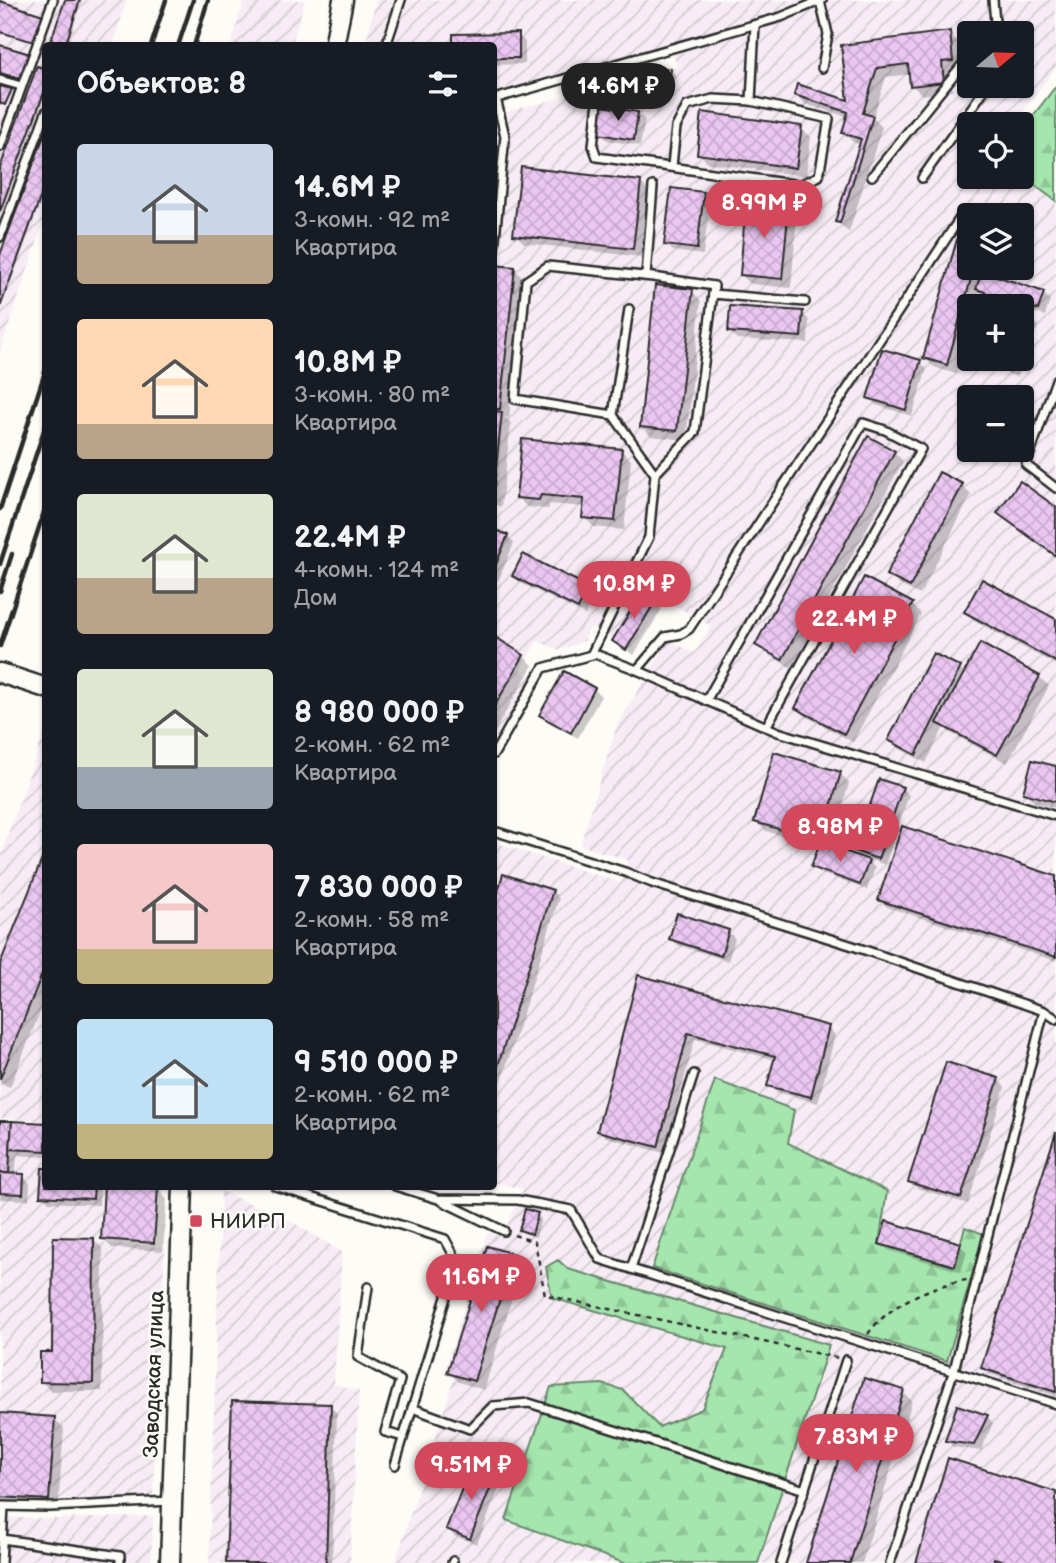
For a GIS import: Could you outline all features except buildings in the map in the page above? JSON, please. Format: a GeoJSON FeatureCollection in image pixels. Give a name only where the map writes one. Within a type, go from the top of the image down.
{"type":"FeatureCollection","features":[{"type":"Feature","properties":{"kind":"street"},"geometry":{"type":"LineString","coordinates":[[335,42],[343,0]]}},
{"type":"Feature","properties":{"kind":"street"},"geometry":{"type":"LineString","coordinates":[[0,673],[42,687]]}},
{"type":"Feature","properties":{"kind":"street","name":"Заводская улица"},"geometry":{"type":"LineString","coordinates":[[170,1563],[183,1190]]}},
{"type":"Feature","properties":{"kind":"lane"},"geometry":{"type":"LineString","coordinates":[[0,147],[54,0]]}},
{"type":"Feature","properties":{"kind":"lane"},"geometry":{"type":"LineString","coordinates":[[387,42],[401,0]]}},
{"type":"Feature","properties":{"kind":"lane"},"geometry":{"type":"LineString","coordinates":[[497,97],[781,18],[821,0],[828,34],[822,68]]}},
{"type":"Feature","properties":{"kind":"lane"},"geometry":{"type":"LineString","coordinates":[[993,0],[995,21]]}},
{"type":"Feature","properties":{"kind":"lane"},"geometry":{"type":"LineString","coordinates":[[751,101],[755,25]]}},
{"type":"Feature","properties":{"kind":"lane"},"geometry":{"type":"LineString","coordinates":[[873,176],[957,71]]}},
{"type":"Feature","properties":{"kind":"lane"},"geometry":{"type":"LineString","coordinates":[[0,80],[21,86]]}},
{"type":"Feature","properties":{"kind":"lane"},"geometry":{"type":"LineString","coordinates":[[922,178],[979,98]]}},
{"type":"Feature","properties":{"kind":"lane"},"geometry":{"type":"LineString","coordinates":[[615,99],[598,102],[593,146],[597,157],[800,185],[819,176],[829,119],[751,101],[713,99],[687,106],[676,127],[672,166]]}},
{"type":"Feature","properties":{"kind":"lane"},"geometry":{"type":"LineString","coordinates":[[497,106],[505,136],[497,218]]}},
{"type":"Feature","properties":{"kind":"lane"},"geometry":{"type":"LineString","coordinates":[[0,237],[42,123]]}},
{"type":"Feature","properties":{"kind":"lane"},"geometry":{"type":"LineString","coordinates":[[646,276],[653,186]]}},
{"type":"Feature","properties":{"kind":"lane"},"geometry":{"type":"LineString","coordinates":[[638,670],[665,637],[681,634],[689,629],[957,223]]}},
{"type":"Feature","properties":{"kind":"lane"},"geometry":{"type":"LineString","coordinates":[[591,654],[649,537],[655,474],[695,432],[713,286],[548,265],[526,281],[515,399],[613,415]]}},
{"type":"Feature","properties":{"kind":"lane"},"geometry":{"type":"LineString","coordinates":[[713,294],[805,302]]}},
{"type":"Feature","properties":{"kind":"lane"},"geometry":{"type":"LineString","coordinates":[[629,309],[613,415],[655,474]]}},
{"type":"Feature","properties":{"kind":"lane"},"geometry":{"type":"LineString","coordinates":[[1056,380],[1026,465],[1056,488]]}},
{"type":"Feature","properties":{"kind":"lane"},"geometry":{"type":"LineString","coordinates":[[706,701],[863,423],[885,430],[921,449],[766,727]]}},
{"type":"Feature","properties":{"kind":"lane"},"geometry":{"type":"LineString","coordinates":[[497,749],[543,668],[595,653],[766,727],[1056,816]]}},
{"type":"Feature","properties":{"kind":"lane"},"geometry":{"type":"LineString","coordinates":[[497,832],[850,945],[1044,1011],[1056,1019]]}},
{"type":"Feature","properties":{"kind":"lane"},"geometry":{"type":"LineString","coordinates":[[890,1563],[954,1370],[1044,1011]]}},
{"type":"Feature","properties":{"kind":"lane"},"geometry":{"type":"LineString","coordinates":[[631,1269],[694,1074]]}},
{"type":"Feature","properties":{"kind":"lane"},"geometry":{"type":"LineString","coordinates":[[288,1190],[445,1239],[457,1261],[395,1465]]}},
{"type":"Feature","properties":{"kind":"lane"},"geometry":{"type":"LineString","coordinates":[[408,1190],[438,1199],[504,1231]]}},
{"type":"Feature","properties":{"kind":"lane"},"geometry":{"type":"LineString","coordinates":[[438,1199],[518,1200],[571,1210],[600,1259],[1056,1404]]}},
{"type":"Feature","properties":{"kind":"lane"},"geometry":{"type":"LineString","coordinates":[[368,1287],[358,1357],[400,1380],[385,1432],[403,1437]]}},
{"type":"Feature","properties":{"kind":"lane"},"geometry":{"type":"LineString","coordinates":[[781,1563],[846,1360]]}},
{"type":"Feature","properties":{"kind":"lane"},"geometry":{"type":"LineString","coordinates":[[412,1408],[470,1429],[493,1406],[528,1403],[805,1490]]}},
{"type":"Feature","properties":{"kind":"lane"},"geometry":{"type":"LineString","coordinates":[[1,1563],[2,1506],[172,1502]]}},
{"type":"Feature","properties":{"kind":"lane"},"geometry":{"type":"LineString","coordinates":[[2,1539],[120,1556],[120,1563]]}},
{"type":"Feature","properties":{"kind":"path"},"geometry":{"type":"LineString","coordinates":[[504,1231],[535,1242],[545,1295],[846,1360]]}},
{"type":"Feature","properties":{"kind":"path"},"geometry":{"type":"LineString","coordinates":[[863,1342],[872,1328],[906,1301],[943,1284],[977,1278]]}},
{"type":"Feature","properties":{"kind":"shaded area"},"geometry":{"type":"Polygon","coordinates":[[[0,0],[127,0],[114,42],[42,42],[42,228],[0,351],[0,0]]]}},
{"type":"Feature","properties":{"kind":"shaded area"},"geometry":{"type":"Polygon","coordinates":[[[244,0],[305,0],[293,42],[232,42],[244,0]]]}},
{"type":"Feature","properties":{"kind":"shaded area"},"geometry":{"type":"Polygon","coordinates":[[[376,0],[1056,0],[1056,67],[1034,97],[1034,21],[957,21],[957,98],[1033,98],[1023,112],[957,112],[957,189],[978,189],[984,193],[987,189],[1034,189],[1034,130],[1056,102],[1056,1563],[395,1563],[454,1378],[444,1374],[487,1233],[502,1237],[523,1189],[497,1183],[497,843],[621,883],[628,860],[580,845],[617,725],[669,640],[694,653],[711,626],[667,601],[632,649],[591,627],[585,641],[559,650],[537,641],[520,670],[534,679],[497,734],[497,114],[678,67],[667,43],[497,91],[497,42],[366,42],[376,0]]]}},
{"type":"Feature","properties":{"kind":"shaded area"},"geometry":{"type":"Polygon","coordinates":[[[42,738],[42,1121],[0,1118],[0,857],[42,738]]]}},
{"type":"Feature","properties":{"kind":"shaded area"},"geometry":{"type":"Polygon","coordinates":[[[0,1120],[42,1122],[42,1190],[103,1190],[99,1242],[165,1247],[153,1496],[49,1500],[0,1497],[0,1120]]]}},
{"type":"Feature","properties":{"kind":"shaded area"},"geometry":{"type":"Polygon","coordinates":[[[221,1191],[294,1223],[342,1252],[334,1384],[359,1391],[350,1563],[209,1563],[221,1191]]]}},
{"type":"Feature","properties":{"kind":"shaded area"},"geometry":{"type":"Polygon","coordinates":[[[153,1516],[151,1563],[0,1563],[0,1517],[53,1519],[153,1516]]]}},
{"type":"Feature","properties":{"kind":"green space"},"geometry":{"type":"Polygon","coordinates":[[[1056,86],[1056,201],[1034,185],[1034,114],[1056,86]]]}},
{"type":"Feature","properties":{"kind":"green space"},"geometry":{"type":"Polygon","coordinates":[[[715,1080],[794,1110],[788,1143],[887,1191],[879,1244],[954,1266],[965,1227],[984,1234],[947,1361],[652,1268],[715,1080]]]}},
{"type":"Feature","properties":{"kind":"green space"},"geometry":{"type":"Polygon","coordinates":[[[558,1260],[568,1269],[829,1345],[758,1563],[624,1563],[506,1520],[551,1387],[602,1384],[623,1390],[659,1427],[702,1409],[727,1349],[552,1298],[546,1267],[558,1260]]]}},
{"type":"Feature","properties":{"kind":"railway"},"geometry":{"type":"LineString","coordinates":[[152,42],[166,0]]}},
{"type":"Feature","properties":{"kind":"railway"},"geometry":{"type":"LineString","coordinates":[[179,42],[193,0]]}},
{"type":"Feature","properties":{"kind":"railway"},"geometry":{"type":"LineString","coordinates":[[195,42],[208,0]]}},
{"type":"Feature","properties":{"kind":"railway"},"geometry":{"type":"LineString","coordinates":[[0,509],[42,381]]}},
{"type":"Feature","properties":{"kind":"railway"},"geometry":{"type":"LineString","coordinates":[[0,564],[42,436]]}},
{"type":"Feature","properties":{"kind":"railway"},"geometry":{"type":"LineString","coordinates":[[0,646],[42,518]]}},
{"type":"Feature","properties":{"kind":"railway"},"geometry":{"type":"LineString","coordinates":[[0,591],[12,554]]}},
{"type":"Feature","properties":{"kind":"place","name":"НИИРП"},"geometry":{"type":"Point","coordinates":[196,1221]}}]}
